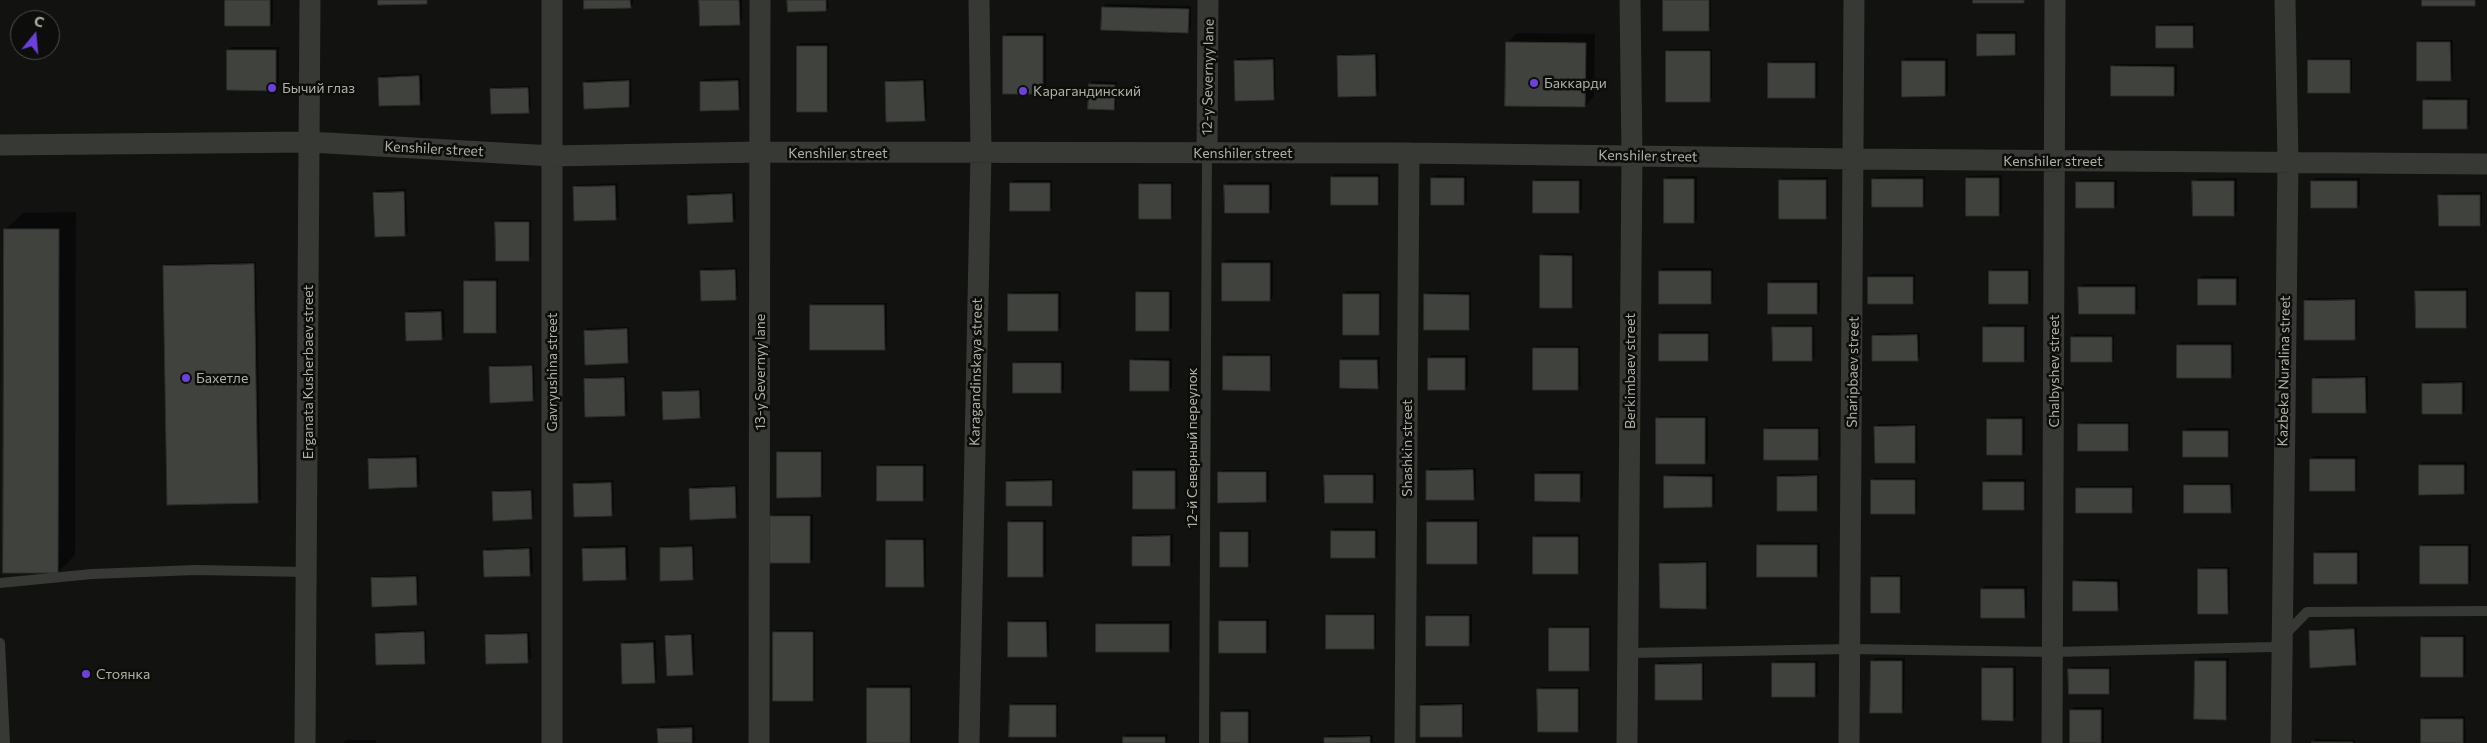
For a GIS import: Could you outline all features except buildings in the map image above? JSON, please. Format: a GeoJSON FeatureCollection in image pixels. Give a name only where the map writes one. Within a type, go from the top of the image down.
{"type":"FeatureCollection","features":[{"type":"Feature","properties":{"kind":"street","name":"Erganata Kusherbaev street"},"geometry":{"type":"LineString","coordinates":[[305,743],[310,0]]}},
{"type":"Feature","properties":{"kind":"street","name":"Gavryushina street"},"geometry":{"type":"LineString","coordinates":[[552,0],[552,743]]}},
{"type":"Feature","properties":{"kind":"street","name":"13-y Severnyy lane"},"geometry":{"type":"LineString","coordinates":[[759,743],[760,0]]}},
{"type":"Feature","properties":{"kind":"street","name":"Karagandinskaya street"},"geometry":{"type":"LineString","coordinates":[[969,743],[981,153],[980,0]]}},
{"type":"Feature","properties":{"kind":"street","name":"12-y Severnyy lane"},"geometry":{"type":"LineString","coordinates":[[1207,153],[1208,0]]}},
{"type":"Feature","properties":{"kind":"street","name":"Berkimbaev street"},"geometry":{"type":"LineString","coordinates":[[1627,743],[1632,156],[1630,0]]}},
{"type":"Feature","properties":{"kind":"street","name":"Sharipbaev street"},"geometry":{"type":"LineString","coordinates":[[1850,743],[1854,0]]}},
{"type":"Feature","properties":{"kind":"street","name":"Chalbyshev street"},"geometry":{"type":"LineString","coordinates":[[2052,743],[2056,0]]}},
{"type":"Feature","properties":{"kind":"street","name":"Kazbeka Nuralina street"},"geometry":{"type":"LineString","coordinates":[[2281,743],[2280,638],[2288,162],[2285,0]]}},
{"type":"Feature","properties":{"kind":"street","name":"Kenshiler street"},"geometry":{"type":"LineString","coordinates":[[0,145],[310,142],[552,156],[760,152],[1410,153],[2487,164]]}},
{"type":"Feature","properties":{"kind":"street","name":"Shashkin street"},"geometry":{"type":"LineString","coordinates":[[1405,743],[1410,153]]}},
{"type":"Feature","properties":{"kind":"lane","name":"12-й Северный переулок"},"geometry":{"type":"LineString","coordinates":[[1204,743],[1207,153]]}},
{"type":"Feature","properties":{"kind":"lane"},"geometry":{"type":"LineString","coordinates":[[0,583],[92,574],[196,570],[306,572]]}},
{"type":"Feature","properties":{"kind":"lane"},"geometry":{"type":"LineString","coordinates":[[1628,653],[1850,649],[2053,652],[2273,647],[2306,612],[2487,611]]}},
{"type":"Feature","properties":{"kind":"lane"},"geometry":{"type":"LineString","coordinates":[[0,643],[5,743]]}},
{"type":"Feature","properties":{"kind":"place","name":"Баккарди"},"geometry":{"type":"Point","coordinates":[1534,83]}},
{"type":"Feature","properties":{"kind":"place","name":"Бычий глаз"},"geometry":{"type":"Point","coordinates":[272,88]}},
{"type":"Feature","properties":{"kind":"place","name":"Карагандинский"},"geometry":{"type":"Point","coordinates":[1023,91]}},
{"type":"Feature","properties":{"kind":"place","name":"Бахетле"},"geometry":{"type":"Point","coordinates":[186,378]}},
{"type":"Feature","properties":{"kind":"place","name":"Стоянка"},"geometry":{"type":"Point","coordinates":[86,674]}}]}
